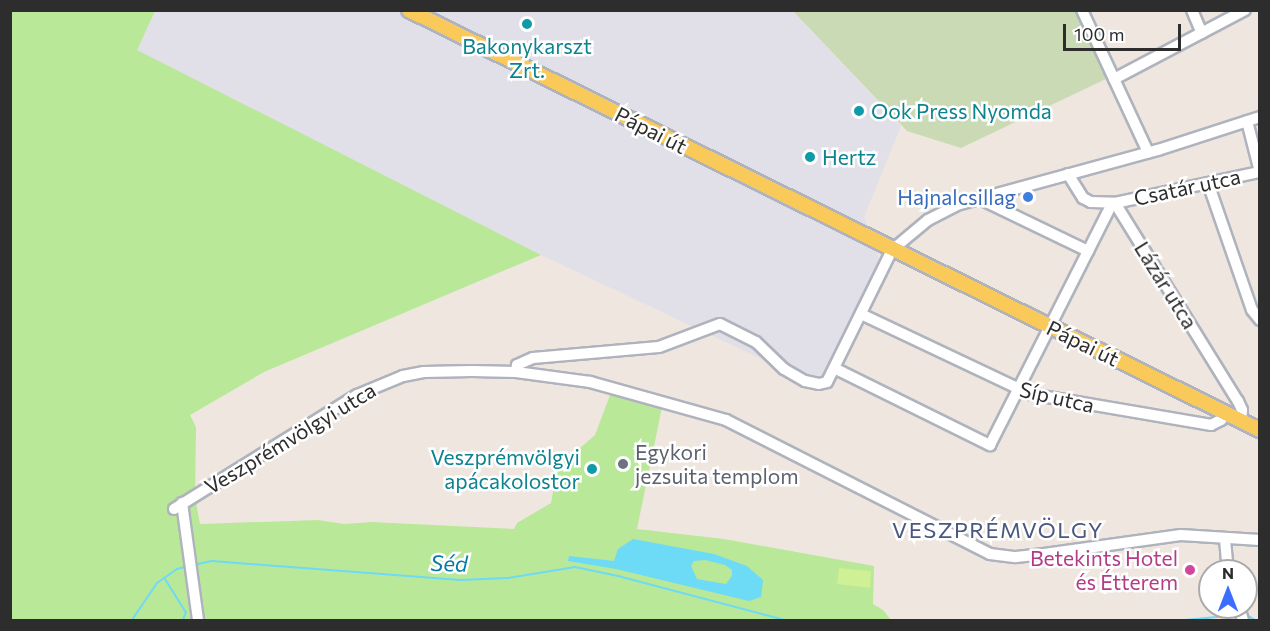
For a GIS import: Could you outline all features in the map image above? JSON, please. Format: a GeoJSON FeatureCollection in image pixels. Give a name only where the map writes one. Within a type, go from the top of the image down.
{"type":"FeatureCollection","features":[{"type":"Feature","properties":{"kind":"main road","name":"Pápai út"},"geometry":{"type":"LineString","coordinates":[[409,10],[1260,430]]}},
{"type":"Feature","properties":{"kind":"street"},"geometry":{"type":"LineString","coordinates":[[1082,10],[1148,153]]}},
{"type":"Feature","properties":{"kind":"street"},"geometry":{"type":"LineString","coordinates":[[1192,10],[1202,33]]}},
{"type":"Feature","properties":{"kind":"street"},"geometry":{"type":"LineString","coordinates":[[1114,79],[1245,10]]}},
{"type":"Feature","properties":{"kind":"street"},"geometry":{"type":"LineString","coordinates":[[516,372],[517,364],[533,358],[659,347],[720,324],[756,342],[784,369],[805,381],[819,384],[827,382],[836,369],[892,250],[928,220],[960,204],[1148,153],[1260,117]]}},
{"type":"Feature","properties":{"kind":"street"},"geometry":{"type":"LineString","coordinates":[[1247,121],[1260,172]]}},
{"type":"Feature","properties":{"kind":"street","name":"Csatár utca"},"geometry":{"type":"LineString","coordinates":[[1112,206],[1260,172]]}},
{"type":"Feature","properties":{"kind":"street"},"geometry":{"type":"LineString","coordinates":[[836,369],[990,445],[1112,206],[1083,198],[1068,174]]}},
{"type":"Feature","properties":{"kind":"street"},"geometry":{"type":"LineString","coordinates":[[1208,183],[1252,310],[1260,320]]}},
{"type":"Feature","properties":{"kind":"street"},"geometry":{"type":"LineString","coordinates":[[980,199],[1088,251]]}},
{"type":"Feature","properties":{"kind":"street","name":"Lázár utca"},"geometry":{"type":"LineString","coordinates":[[1112,206],[1238,400],[1242,410],[1241,421]]}},
{"type":"Feature","properties":{"kind":"street","name":"Síp utca"},"geometry":{"type":"LineString","coordinates":[[861,314],[1018,390],[1039,397],[1211,425],[1221,420],[1227,413]]}},
{"type":"Feature","properties":{"kind":"street","name":"Veszprémvölgyi utca"},"geometry":{"type":"LineString","coordinates":[[198,621],[190,560],[178,506],[357,395],[381,384],[424,372],[516,372],[590,382],[726,420],[990,554],[1016,556],[1044,554],[1181,535],[1260,540]]}},
{"type":"Feature","properties":{"kind":"street"},"geometry":{"type":"LineString","coordinates":[[1224,539],[1226,559]]}},
{"type":"Feature","properties":{"kind":"shaded area"},"geometry":{"type":"Polygon","coordinates":[[[155,11],[793,11],[901,126],[864,217],[880,261],[825,389],[541,255],[136,51],[155,11]]]}},
{"type":"Feature","properties":{"kind":"green space"},"geometry":{"type":"Polygon","coordinates":[[[10,11],[155,11],[137,50],[541,255],[264,372],[190,415],[196,427],[195,497],[200,524],[318,520],[344,524],[372,522],[514,529],[517,523],[551,503],[556,475],[565,461],[595,435],[610,395],[662,407],[637,529],[724,539],[874,566],[873,604],[883,610],[891,620],[11,620],[10,11]]]}},
{"type":"Feature","properties":{"kind":"green space"},"geometry":{"type":"Polygon","coordinates":[[[793,11],[1076,11],[1108,78],[961,148],[907,131],[793,11]]]}},
{"type":"Feature","properties":{"kind":"green space"},"geometry":{"type":"Polygon","coordinates":[[[839,568],[871,571],[870,588],[837,584],[839,568]]]}},
{"type":"Feature","properties":{"kind":"water"},"geometry":{"type":"Polygon","coordinates":[[[633,539],[714,554],[747,566],[763,580],[761,597],[749,601],[616,569],[568,561],[569,556],[614,561],[618,549],[633,539]],[[705,560],[694,561],[691,566],[697,579],[726,584],[732,576],[732,570],[725,565],[705,560]]]}},
{"type":"Feature","properties":{"kind":"waterway","name":"Séd"},"geometry":{"type":"LineString","coordinates":[[194,565],[212,561],[460,580],[508,578],[575,567],[618,576],[784,620]]}},
{"type":"Feature","properties":{"kind":"waterway","name":"Séd"},"geometry":{"type":"LineString","coordinates":[[132,620],[157,583],[177,569],[188,566]]}},
{"type":"Feature","properties":{"kind":"waterway"},"geometry":{"type":"LineString","coordinates":[[165,579],[186,612],[183,620]]}},
{"type":"Feature","properties":{"kind":"waterway","name":"Séd"},"geometry":{"type":"LineString","coordinates":[[1185,620],[1198,619]]}},
{"type":"Feature","properties":{"kind":"place","name":"Bakonykarszt Zrt."},"geometry":{"type":"Point","coordinates":[527,24]}},
{"type":"Feature","properties":{"kind":"place","name":"Ook Press Nyomda"},"geometry":{"type":"Point","coordinates":[859,111]}},
{"type":"Feature","properties":{"kind":"place","name":"Hertz"},"geometry":{"type":"Point","coordinates":[810,157]}},
{"type":"Feature","properties":{"kind":"place","name":"Hajnalcsillag"},"geometry":{"type":"Point","coordinates":[1028,197]}},
{"type":"Feature","properties":{"kind":"place","name":"Egykori jezsuita templom"},"geometry":{"type":"Point","coordinates":[623,464]}},
{"type":"Feature","properties":{"kind":"place","name":"Veszprémvölgyi apácakolostor"},"geometry":{"type":"Point","coordinates":[592,469]}},
{"type":"Feature","properties":{"kind":"place","name":"Betekints Hotel és Étterem"},"geometry":{"type":"Point","coordinates":[1190,570]}},
{"type":"Feature","properties":{"kind":"district","name":"VESZPRÉMVÖLGY"},"geometry":{"type":"Point","coordinates":[998,530]}}]}
